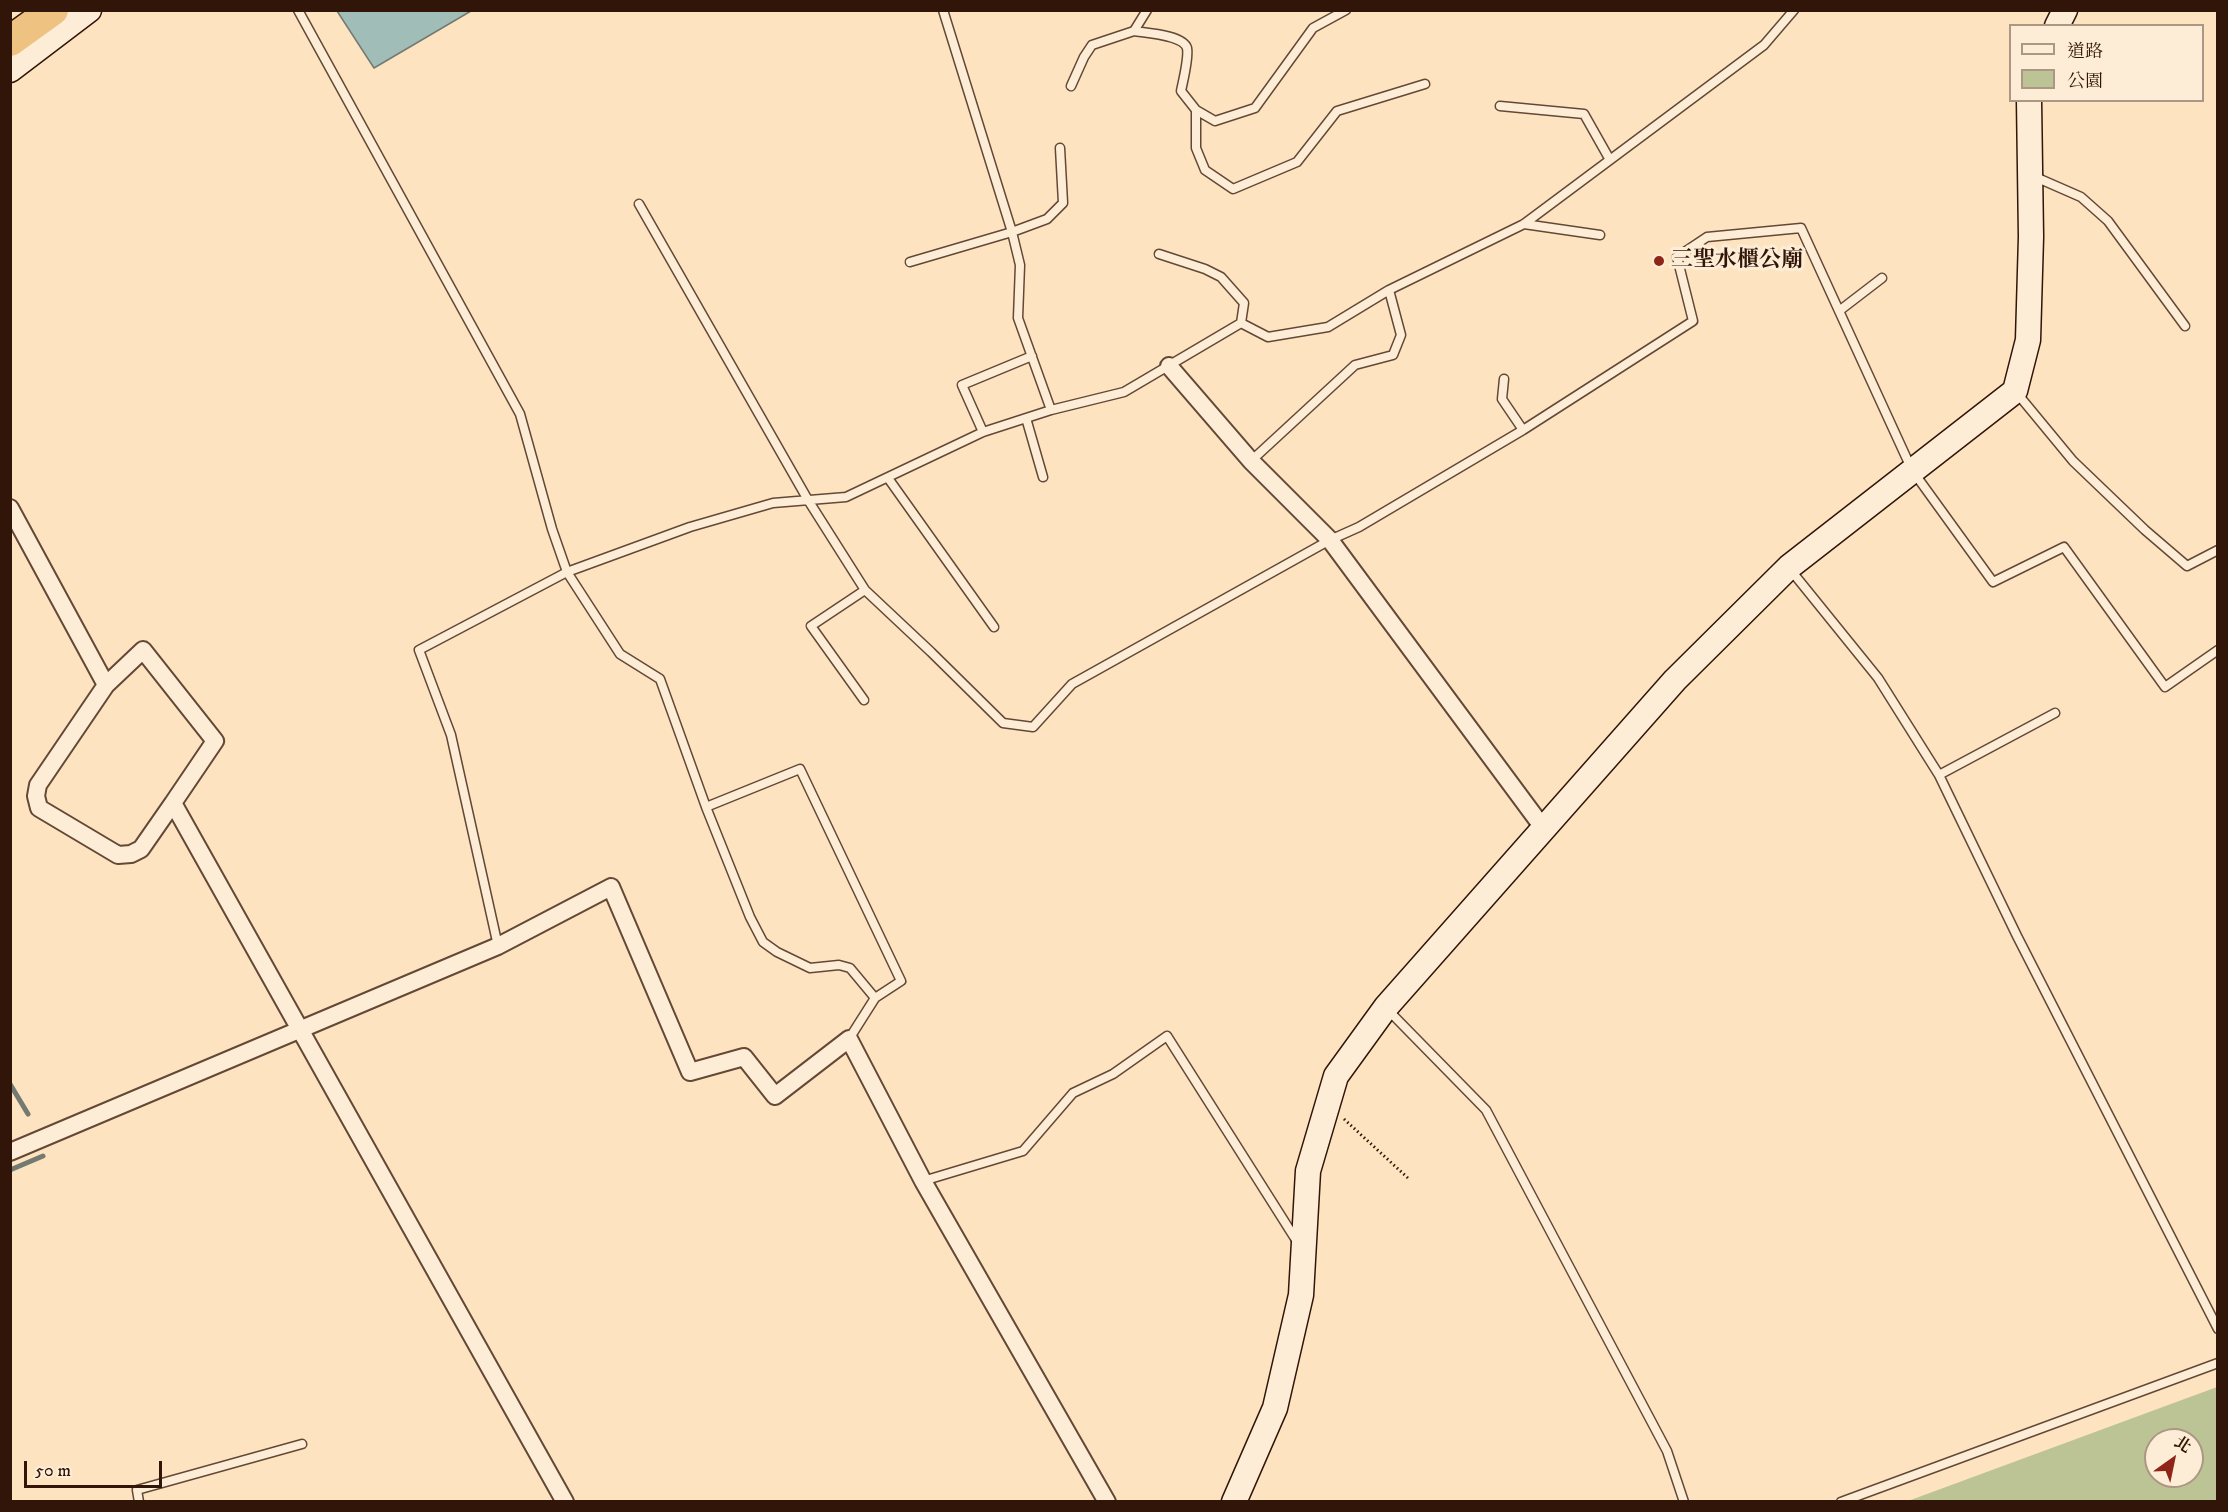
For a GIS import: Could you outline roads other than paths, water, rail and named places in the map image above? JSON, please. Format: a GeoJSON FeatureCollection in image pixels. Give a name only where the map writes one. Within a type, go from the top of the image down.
{"type":"FeatureCollection","features":[{"type":"Feature","properties":{"kind":"highway"},"geometry":{"type":"LineString","coordinates":[[10,41],[53,10]]}},
{"type":"Feature","properties":{"kind":"street"},"geometry":{"type":"LineString","coordinates":[[10,70],[89,10]]}},
{"type":"Feature","properties":{"kind":"street"},"geometry":{"type":"LineString","coordinates":[[2057,24],[2065,10]]}},
{"type":"Feature","properties":{"kind":"street"},"geometry":{"type":"LineString","coordinates":[[1234,1502],[1275,1408],[1301,1295],[1308,1171],[1336,1076],[1386,1007],[1676,680],[1789,567],[2015,391],[2028,340],[2031,237],[2029,102]]}},
{"type":"Feature","properties":{"kind":"street"},"geometry":{"type":"LineString","coordinates":[[1169,366],[1251,461],[1330,540],[1544,829]]}},
{"type":"Feature","properties":{"kind":"street"},"geometry":{"type":"LineString","coordinates":[[10,508],[106,685]]}},
{"type":"Feature","properties":{"kind":"street"},"geometry":{"type":"LineString","coordinates":[[142,650],[215,741],[173,803],[141,849],[131,854],[118,855],[39,808],[36,796],[38,785],[106,685],[142,650]]}},
{"type":"Feature","properties":{"kind":"street"},"geometry":{"type":"LineString","coordinates":[[173,803],[565,1502]]}},
{"type":"Feature","properties":{"kind":"street"},"geometry":{"type":"LineString","coordinates":[[10,1152],[498,946],[611,887],[690,1071],[744,1057],[775,1096],[849,1039],[923,1181],[1107,1502]]}},
{"type":"Feature","properties":{"kind":"lane"},"geometry":{"type":"LineString","coordinates":[[298,10],[520,414],[552,529],[567,572],[621,654],[660,679],[706,807],[750,916],[763,942],[777,952],[810,968],[838,965],[850,968],[875,998]]}},
{"type":"Feature","properties":{"kind":"lane"},"geometry":{"type":"LineString","coordinates":[[943,10],[1012,232],[1020,265],[1018,318],[1051,410]]}},
{"type":"Feature","properties":{"kind":"lane"},"geometry":{"type":"LineString","coordinates":[[1134,31],[1146,10]]}},
{"type":"Feature","properties":{"kind":"lane"},"geometry":{"type":"LineString","coordinates":[[1071,86],[1092,45],[1134,31],[1173,38],[1184,42],[1188,50],[1181,91],[1196,110],[1215,121],[1255,108],[1313,28],[1346,10]]}},
{"type":"Feature","properties":{"kind":"lane"},"geometry":{"type":"LineString","coordinates":[[1241,322],[1268,338],[1328,327],[1389,290],[1524,224],[1764,45],[1794,10]]}},
{"type":"Feature","properties":{"kind":"lane"},"geometry":{"type":"LineString","coordinates":[[1196,110],[1196,148],[1205,170],[1233,189],[1297,162],[1337,111],[1425,84]]}},
{"type":"Feature","properties":{"kind":"lane"},"geometry":{"type":"LineString","coordinates":[[1500,106],[1584,114],[1610,160]]}},
{"type":"Feature","properties":{"kind":"lane"},"geometry":{"type":"LineString","coordinates":[[910,262],[1012,232],[1047,219],[1063,203],[1060,148]]}},
{"type":"Feature","properties":{"kind":"lane"},"geometry":{"type":"LineString","coordinates":[[2030,175],[2081,197],[2108,221],[2185,326]]}},
{"type":"Feature","properties":{"kind":"lane"},"geometry":{"type":"LineString","coordinates":[[639,204],[808,500],[865,590],[1003,723],[1033,727],[1072,684],[1330,540],[1359,527],[1523,430],[1693,321],[1677,257],[1707,237],[1801,228],[1912,470],[1993,582],[2064,548],[2165,687],[2217,650]]}},
{"type":"Feature","properties":{"kind":"lane"},"geometry":{"type":"LineString","coordinates":[[1524,224],[1600,235]]}},
{"type":"Feature","properties":{"kind":"lane"},"geometry":{"type":"LineString","coordinates":[[498,946],[451,735],[419,650],[567,572],[690,527],[774,503],[846,497],[983,432],[1051,410],[1124,392],[1241,322],[1244,303],[1221,277],[1205,269],[1159,254]]}},
{"type":"Feature","properties":{"kind":"lane"},"geometry":{"type":"LineString","coordinates":[[1839,311],[1882,278]]}},
{"type":"Feature","properties":{"kind":"lane"},"geometry":{"type":"LineString","coordinates":[[1251,461],[1355,365],[1393,355],[1401,335],[1389,290]]}},
{"type":"Feature","properties":{"kind":"lane"},"geometry":{"type":"LineString","coordinates":[[983,432],[962,386],[1032,356]]}},
{"type":"Feature","properties":{"kind":"lane"},"geometry":{"type":"LineString","coordinates":[[1504,379],[1502,399],[1523,430]]}},
{"type":"Feature","properties":{"kind":"lane"},"geometry":{"type":"LineString","coordinates":[[2015,391],[2073,461],[2145,530],[2187,566],[2217,550]]}},
{"type":"Feature","properties":{"kind":"lane"},"geometry":{"type":"LineString","coordinates":[[1026,418],[1043,477]]}},
{"type":"Feature","properties":{"kind":"lane"},"geometry":{"type":"LineString","coordinates":[[888,478],[994,627]]}},
{"type":"Feature","properties":{"kind":"lane"},"geometry":{"type":"LineString","coordinates":[[1789,567],[1878,678],[1939,775],[2017,936],[2217,1329]]}},
{"type":"Feature","properties":{"kind":"lane"},"geometry":{"type":"LineString","coordinates":[[864,700],[812,626],[865,590]]}},
{"type":"Feature","properties":{"kind":"lane"},"geometry":{"type":"LineString","coordinates":[[1939,775],[2055,713]]}},
{"type":"Feature","properties":{"kind":"lane"},"geometry":{"type":"LineString","coordinates":[[706,807],[800,769],[901,981],[875,998],[849,1039]]}},
{"type":"Feature","properties":{"kind":"lane"},"geometry":{"type":"LineString","coordinates":[[1386,1007],[1486,1110],[1667,1451],[1684,1502]]}},
{"type":"Feature","properties":{"kind":"lane"},"geometry":{"type":"LineString","coordinates":[[923,1181],[1023,1151],[1073,1093],[1113,1074],[1167,1036],[1303,1252]]}},
{"type":"Feature","properties":{"kind":"lane"},"geometry":{"type":"LineString","coordinates":[[1841,1502],[2217,1363]]}},
{"type":"Feature","properties":{"kind":"lane"},"geometry":{"type":"LineString","coordinates":[[139,1502],[137,1490],[302,1444]]}},
{"type":"Feature","properties":{"kind":"water"},"geometry":{"type":"Polygon","coordinates":[[[337,11],[471,11],[374,68],[337,11]]]}},
{"type":"Feature","properties":{"kind":"waterway"},"geometry":{"type":"LineString","coordinates":[[10,1084],[28,1114]]}},
{"type":"Feature","properties":{"kind":"waterway"},"geometry":{"type":"LineString","coordinates":[[10,1170],[43,1156]]}},
{"type":"Feature","properties":{"kind":"place","name":"三聖水櫃公廟"},"geometry":{"type":"Point","coordinates":[1659,261]}}]}
